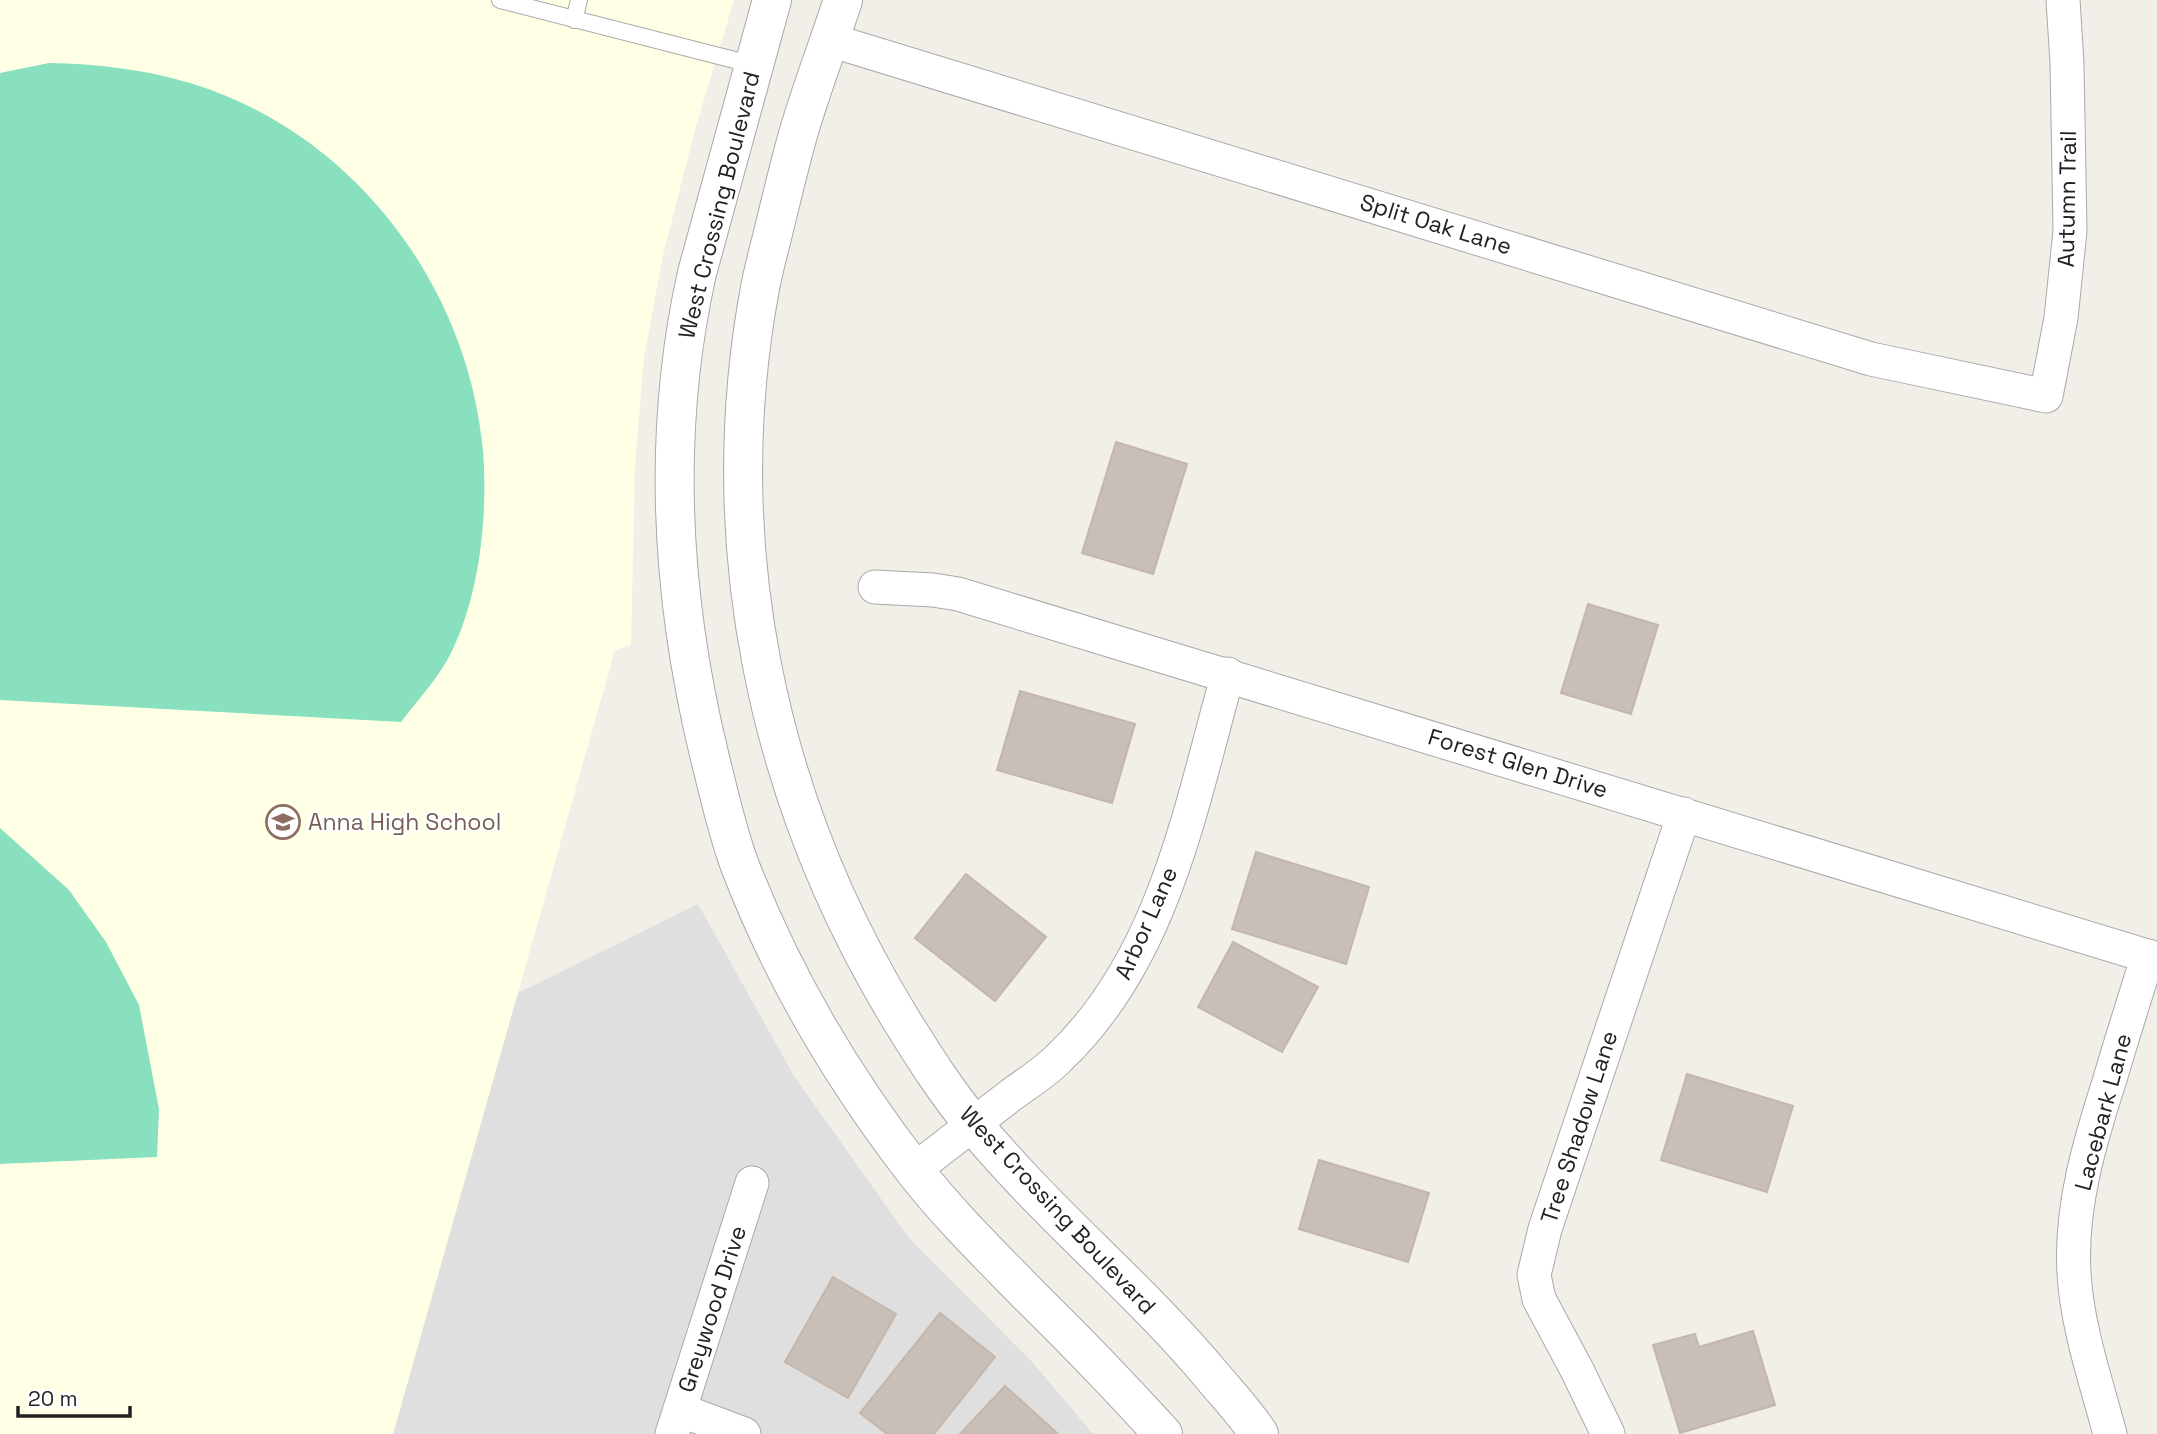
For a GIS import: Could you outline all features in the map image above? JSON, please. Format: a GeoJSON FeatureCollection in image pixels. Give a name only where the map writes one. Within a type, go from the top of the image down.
{"type":"FeatureCollection","features":[{"type":"Feature","properties":{"kind":"street","name":"West Crossing Boulevard"},"geometry":{"type":"LineString","coordinates":[[772,0],[695,283],[678,391],[674,528],[685,638],[699,715],[720,799],[740,865],[779,956],[844,1072],[914,1170],[962,1227],[1111,1376],[1163,1434]]}},
{"type":"Feature","properties":{"kind":"street","name":"West Crossing Boulevard"},"geometry":{"type":"LineString","coordinates":[[843,0],[797,137],[760,287],[745,399],[743,515],[747,575],[757,644],[784,760],[821,866],[872,971],[925,1059],[973,1124],[1077,1238],[1189,1348],[1259,1434]]}},
{"type":"Feature","properties":{"kind":"street","name":"Autumn Trail"},"geometry":{"type":"LineString","coordinates":[[2046,397],[2061,318],[2070,231],[2063,0]]}},
{"type":"Feature","properties":{"kind":"street","name":"Split Oak Lane"},"geometry":{"type":"LineString","coordinates":[[830,40],[1871,359],[2046,397]]}},
{"type":"Feature","properties":{"kind":"street","name":"Forest Glen Drive"},"geometry":{"type":"LineString","coordinates":[[875,587],[958,594],[1228,674],[2152,958]]}},
{"type":"Feature","properties":{"kind":"street","name":"Arbor Lane"},"geometry":{"type":"LineString","coordinates":[[914,1170],[1057,1060],[1110,999],[1149,928],[1179,848],[1228,674]]}},
{"type":"Feature","properties":{"kind":"street","name":"Tree Shadow Lane"},"geometry":{"type":"LineString","coordinates":[[1608,1434],[1539,1299],[1534,1275],[1545,1229],[1684,814]]}},
{"type":"Feature","properties":{"kind":"street","name":"Lacebark Lane"},"geometry":{"type":"LineString","coordinates":[[2110,1434],[2078,1307],[2074,1272],[2075,1230],[2081,1184],[2092,1137],[2152,958]]}},
{"type":"Feature","properties":{"kind":"street","name":"Greywood Drive"},"geometry":{"type":"LineString","coordinates":[[676,1422],[752,1183]]}},
{"type":"Feature","properties":{"kind":"street"},"geometry":{"type":"LineString","coordinates":[[676,1422],[744,1434]]}},
{"type":"Feature","properties":{"kind":"lane"},"geometry":{"type":"LineString","coordinates":[[500,0],[754,65]]}},
{"type":"Feature","properties":{"kind":"lane"},"geometry":{"type":"LineString","coordinates":[[574,20],[579,0]]}},
{"type":"Feature","properties":{"kind":"shaded area","name":"Anna High School"},"geometry":{"type":"Polygon","coordinates":[[[0,0],[734,0],[696,126],[663,255],[644,357],[635,465],[631,645],[615,650],[393,1434],[0,1434],[0,0]]]}},
{"type":"Feature","properties":{"kind":"shaded area"},"geometry":{"type":"Polygon","coordinates":[[[698,904],[794,1076],[908,1237],[1033,1363],[1093,1434],[393,1434],[516,994],[698,904]]]}},
{"type":"Feature","properties":{"kind":"green space"},"geometry":{"type":"Polygon","coordinates":[[[49,63],[102,66],[155,74],[190,83],[248,106],[302,138],[350,177],[392,223],[426,274],[454,330],[473,389],[483,451],[483,527],[475,580],[461,630],[441,671],[401,722],[0,700],[0,73],[49,63]]]}},
{"type":"Feature","properties":{"kind":"green space"},"geometry":{"type":"Polygon","coordinates":[[[0,828],[69,890],[106,942],[139,1005],[159,1109],[157,1157],[0,1164],[0,828]]]}},
{"type":"Feature","properties":{"kind":"building"},"geometry":{"type":"Polygon","coordinates":[[[1116,442],[1187,464],[1153,574],[1082,553],[1116,442]]]}},
{"type":"Feature","properties":{"kind":"building"},"geometry":{"type":"Polygon","coordinates":[[[1588,604],[1658,625],[1631,714],[1561,693],[1588,604]]]}},
{"type":"Feature","properties":{"kind":"building"},"geometry":{"type":"Polygon","coordinates":[[[1020,691],[1135,724],[1112,803],[997,770],[1020,691]]]}},
{"type":"Feature","properties":{"kind":"building"},"geometry":{"type":"Polygon","coordinates":[[[1256,852],[1369,887],[1346,964],[1232,929],[1256,852]]]}},
{"type":"Feature","properties":{"kind":"building"},"geometry":{"type":"Polygon","coordinates":[[[966,874],[1046,937],[995,1001],[915,938],[966,874]]]}},
{"type":"Feature","properties":{"kind":"building"},"geometry":{"type":"Polygon","coordinates":[[[1233,942],[1318,987],[1282,1052],[1198,1007],[1233,942]]]}},
{"type":"Feature","properties":{"kind":"building"},"geometry":{"type":"Polygon","coordinates":[[[1687,1074],[1793,1106],[1767,1192],[1661,1160],[1687,1074]]]}},
{"type":"Feature","properties":{"kind":"building"},"geometry":{"type":"Polygon","coordinates":[[[1319,1160],[1429,1193],[1408,1262],[1299,1229],[1319,1160]]]}},
{"type":"Feature","properties":{"kind":"building"},"geometry":{"type":"Polygon","coordinates":[[[833,1277],[896,1314],[848,1398],[785,1362],[833,1277]]]}},
{"type":"Feature","properties":{"kind":"building"},"geometry":{"type":"Polygon","coordinates":[[[940,1313],[995,1357],[934,1434],[887,1434],[860,1413],[940,1313]]]}},
{"type":"Feature","properties":{"kind":"building"},"geometry":{"type":"Polygon","coordinates":[[[1753,1331],[1775,1405],[1680,1433],[1653,1345],[1695,1334],[1699,1347],[1753,1331]]]}},
{"type":"Feature","properties":{"kind":"building"},"geometry":{"type":"Polygon","coordinates":[[[1005,1386],[1057,1433],[960,1434],[1005,1386]]]}},
{"type":"Feature","properties":{"kind":"place","name":"Anna High School"},"geometry":{"type":"Point","coordinates":[283,822]}}]}
